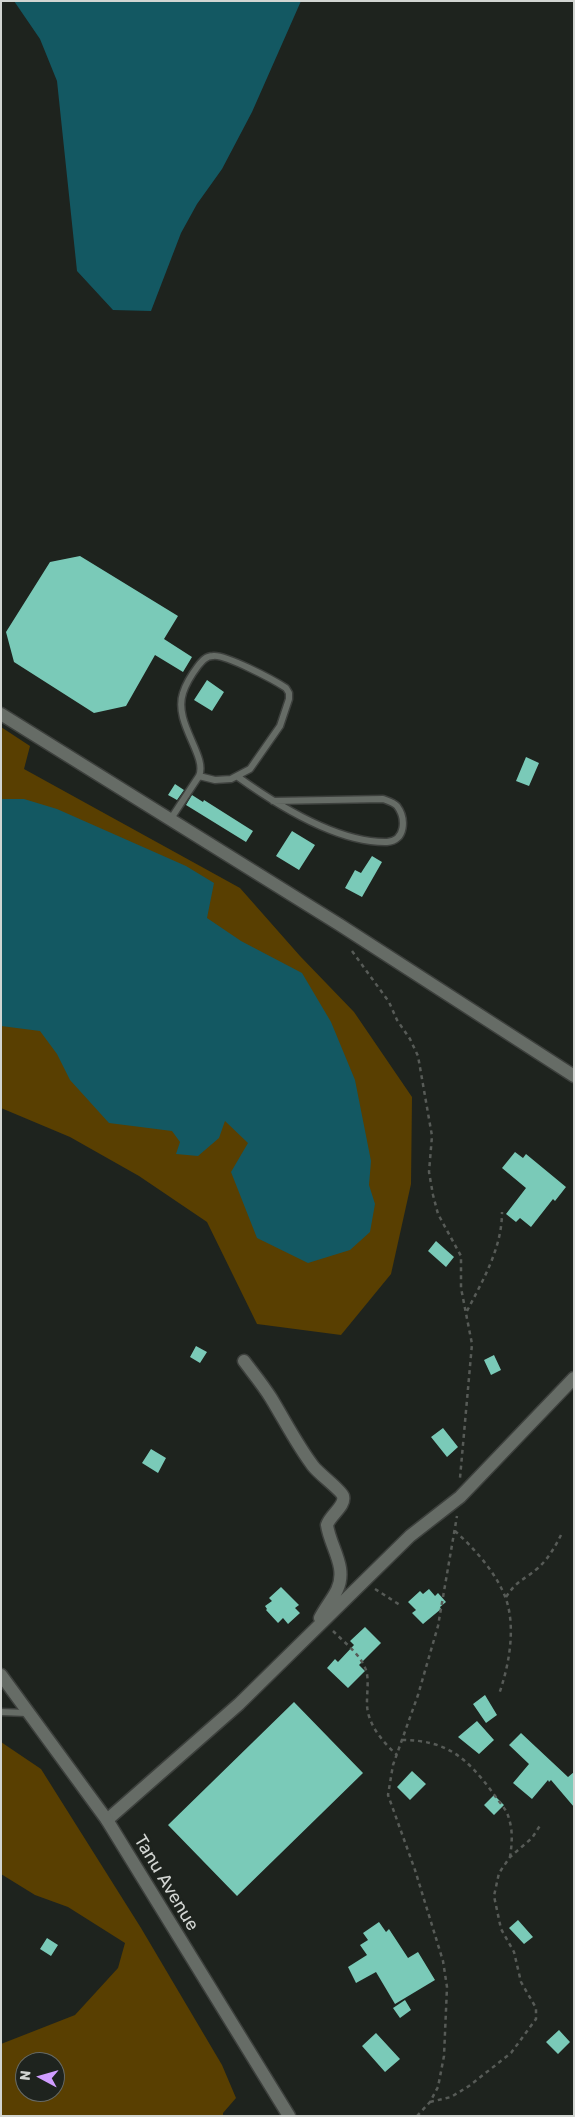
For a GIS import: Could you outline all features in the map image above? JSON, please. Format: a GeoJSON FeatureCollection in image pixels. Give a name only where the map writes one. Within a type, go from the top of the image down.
{"type":"FeatureCollection","features":[{"type":"Feature","properties":{"kind":"street"},"geometry":{"type":"LineString","coordinates":[[1,714],[340,925],[574,1076]]}},
{"type":"Feature","properties":{"kind":"street"},"geometry":{"type":"LineString","coordinates":[[244,1360],[271,1398],[313,1466],[320,1475],[340,1491],[343,1497],[341,1505],[329,1519],[327,1525],[341,1568],[340,1582],[336,1592],[324,1609],[319,1625]]}},
{"type":"Feature","properties":{"kind":"street"},"geometry":{"type":"LineString","coordinates":[[107,1820],[239,1704],[410,1536],[460,1497],[574,1378]]}},
{"type":"Feature","properties":{"kind":"street","name":"Tanu Avenue"},"geometry":{"type":"LineString","coordinates":[[1,1675],[107,1820],[289,2116]]}},
{"type":"Feature","properties":{"kind":"lane"},"geometry":{"type":"LineString","coordinates":[[170,820],[199,776],[201,769],[200,761],[181,714],[181,703],[189,678],[203,660],[212,656],[225,658],[278,683],[289,693],[287,709],[280,726],[253,766],[238,776],[222,780],[199,776]]}},
{"type":"Feature","properties":{"kind":"lane"},"geometry":{"type":"LineString","coordinates":[[238,776],[273,801],[297,815],[340,834],[366,839],[393,841],[400,835],[403,827],[398,808],[394,803],[383,799],[273,801]]}},
{"type":"Feature","properties":{"kind":"lane"},"geometry":{"type":"LineString","coordinates":[[1,1712],[28,1713]]}},
{"type":"Feature","properties":{"kind":"path"},"geometry":{"type":"LineString","coordinates":[[352,950],[389,1002],[418,1056],[432,1136],[430,1182],[438,1214],[461,1256],[461,1288],[472,1344],[461,1452],[460,1497],[438,1626],[420,1688],[397,1755],[388,1795],[415,1870],[443,1961],[448,1987],[444,2056],[438,2087],[430,2102],[417,2116]]}},
{"type":"Feature","properties":{"kind":"path"},"geometry":{"type":"LineString","coordinates":[[467,1312],[496,1251],[502,1228],[502,1212]]}},
{"type":"Feature","properties":{"kind":"path"},"geometry":{"type":"LineString","coordinates":[[455,1531],[482,1558],[506,1597],[509,1613],[509,1659],[499,1694]]}},
{"type":"Feature","properties":{"kind":"path"},"geometry":{"type":"LineString","coordinates":[[506,1597],[514,1584],[543,1563],[561,1535]]}},
{"type":"Feature","properties":{"kind":"path"},"geometry":{"type":"LineString","coordinates":[[363,1581],[400,1605]]}},
{"type":"Feature","properties":{"kind":"path"},"geometry":{"type":"LineString","coordinates":[[319,1625],[363,1663],[367,1672],[369,1719],[381,1737],[397,1755]]}},
{"type":"Feature","properties":{"kind":"path"},"geometry":{"type":"LineString","coordinates":[[402,1740],[429,1742],[450,1750],[467,1761],[508,1814],[511,1827],[510,1857]]}},
{"type":"Feature","properties":{"kind":"path"},"geometry":{"type":"LineString","coordinates":[[430,2102],[451,2097],[469,2086],[512,2053],[536,2019],[536,2008],[521,1982],[514,1952],[501,1929],[494,1896],[499,1873],[510,1857],[532,1838],[541,1824]]}},
{"type":"Feature","properties":{"kind":"shaded area"},"geometry":{"type":"Polygon","coordinates":[[[1,727],[30,746],[24,769],[240,888],[300,956],[354,1012],[412,1097],[411,1184],[391,1274],[341,1335],[257,1324],[207,1222],[139,1176],[70,1137],[1,1108],[1,727]]]}},
{"type":"Feature","properties":{"kind":"shaded area"},"geometry":{"type":"Polygon","coordinates":[[[1,1742],[41,1769],[141,1928],[222,2065],[236,2098],[223,2113],[223,2116],[1,2116],[1,2044],[75,2015],[118,1968],[125,1943],[68,1907],[35,1895],[1,1874],[1,1742]]]}},
{"type":"Feature","properties":{"kind":"water"},"geometry":{"type":"Polygon","coordinates":[[[14,1],[301,1],[252,112],[222,169],[197,204],[181,233],[151,311],[113,310],[77,271],[57,81],[40,39],[14,1]]]}},
{"type":"Feature","properties":{"kind":"water"},"geometry":{"type":"Polygon","coordinates":[[[1,799],[24,799],[57,809],[186,866],[214,883],[207,918],[241,941],[302,973],[331,1022],[355,1080],[371,1161],[369,1185],[375,1204],[370,1232],[350,1250],[308,1263],[257,1238],[231,1172],[248,1143],[225,1121],[219,1138],[198,1156],[176,1154],[180,1142],[172,1131],[109,1123],[70,1080],[57,1054],[40,1031],[1,1026],[1,799]]]}},
{"type":"Feature","properties":{"kind":"building"},"geometry":{"type":"Polygon","coordinates":[[[80,556],[178,616],[164,639],[192,657],[183,672],[155,655],[126,706],[94,713],[14,662],[6,632],[50,562],[80,556]]]}},
{"type":"Feature","properties":{"kind":"building"},"geometry":{"type":"Polygon","coordinates":[[[207,680],[224,692],[212,711],[194,700],[207,680]]]}},
{"type":"Feature","properties":{"kind":"building"},"geometry":{"type":"Polygon","coordinates":[[[526,757],[539,763],[529,786],[516,781],[526,757]]]}},
{"type":"Feature","properties":{"kind":"building"},"geometry":{"type":"Polygon","coordinates":[[[175,784],[184,790],[177,800],[168,795],[175,784]]]}},
{"type":"Feature","properties":{"kind":"building"},"geometry":{"type":"Polygon","coordinates":[[[192,795],[203,802],[204,800],[253,831],[246,842],[186,805],[192,795]]]}},
{"type":"Feature","properties":{"kind":"building"},"geometry":{"type":"Polygon","coordinates":[[[292,831],[315,845],[299,870],[276,856],[292,831]]]}},
{"type":"Feature","properties":{"kind":"building"},"geometry":{"type":"Polygon","coordinates":[[[372,856],[382,862],[362,897],[345,888],[355,870],[361,873],[372,856]]]}},
{"type":"Feature","properties":{"kind":"building"},"geometry":{"type":"Polygon","coordinates":[[[515,1152],[523,1158],[526,1154],[566,1187],[555,1201],[553,1199],[531,1227],[520,1218],[516,1222],[506,1214],[526,1188],[502,1168],[515,1152]]]}},
{"type":"Feature","properties":{"kind":"building"},"geometry":{"type":"Polygon","coordinates":[[[436,1241],[454,1257],[446,1267],[428,1251],[436,1241]]]}},
{"type":"Feature","properties":{"kind":"building"},"geometry":{"type":"Polygon","coordinates":[[[196,1346],[207,1352],[200,1363],[190,1357],[196,1346]]]}},
{"type":"Feature","properties":{"kind":"building"},"geometry":{"type":"Polygon","coordinates":[[[494,1355],[501,1370],[491,1375],[484,1360],[494,1355]]]}},
{"type":"Feature","properties":{"kind":"building"},"geometry":{"type":"Polygon","coordinates":[[[443,1428],[458,1447],[447,1457],[431,1437],[443,1428]]]}},
{"type":"Feature","properties":{"kind":"building"},"geometry":{"type":"Polygon","coordinates":[[[151,1449],[166,1458],[158,1473],[142,1463],[151,1449]]]}},
{"type":"Feature","properties":{"kind":"building"},"geometry":{"type":"Polygon","coordinates":[[[281,1587],[299,1605],[295,1608],[300,1613],[288,1624],[283,1618],[278,1623],[266,1610],[265,1606],[272,1601],[269,1598],[281,1587]]]}},
{"type":"Feature","properties":{"kind":"building"},"geometry":{"type":"Polygon","coordinates":[[[429,1589],[435,1596],[438,1593],[446,1602],[440,1607],[441,1609],[423,1624],[412,1613],[416,1610],[408,1602],[420,1591],[423,1594],[429,1589]]]}},
{"type":"Feature","properties":{"kind":"building"},"geometry":{"type":"Polygon","coordinates":[[[365,1627],[381,1643],[359,1665],[365,1671],[348,1688],[327,1668],[335,1659],[338,1662],[354,1645],[350,1641],[365,1627]]]}},
{"type":"Feature","properties":{"kind":"building"},"geometry":{"type":"Polygon","coordinates":[[[485,1695],[497,1715],[486,1723],[473,1704],[485,1695]]]}},
{"type":"Feature","properties":{"kind":"building"},"geometry":{"type":"Polygon","coordinates":[[[294,1702],[363,1773],[237,1896],[168,1825],[294,1702]]]}},
{"type":"Feature","properties":{"kind":"building"},"geometry":{"type":"Polygon","coordinates":[[[477,1721],[494,1740],[479,1754],[458,1737],[477,1721]]]}},
{"type":"Feature","properties":{"kind":"building"},"geometry":{"type":"Polygon","coordinates":[[[521,1733],[568,1777],[574,1772],[574,1807],[551,1780],[549,1782],[548,1780],[532,1799],[513,1783],[529,1764],[509,1745],[521,1733]]]}},
{"type":"Feature","properties":{"kind":"building"},"geometry":{"type":"Polygon","coordinates":[[[412,1771],[426,1784],[410,1800],[397,1787],[412,1771]]]}},
{"type":"Feature","properties":{"kind":"building"},"geometry":{"type":"Polygon","coordinates":[[[494,1795],[504,1805],[494,1815],[484,1805],[494,1795]]]}},
{"type":"Feature","properties":{"kind":"building"},"geometry":{"type":"Polygon","coordinates":[[[518,1920],[533,1937],[524,1944],[509,1928],[518,1920]]]}},
{"type":"Feature","properties":{"kind":"building"},"geometry":{"type":"Polygon","coordinates":[[[379,1922],[386,1932],[389,1929],[408,1958],[418,1952],[435,1980],[395,2004],[376,1972],[356,1983],[348,1967],[367,1955],[360,1945],[368,1940],[363,1933],[379,1922]]]}},
{"type":"Feature","properties":{"kind":"building"},"geometry":{"type":"Polygon","coordinates":[[[47,1938],[58,1945],[51,1956],[40,1949],[47,1938]]]}},
{"type":"Feature","properties":{"kind":"building"},"geometry":{"type":"Polygon","coordinates":[[[405,2000],[411,2010],[400,2018],[393,2008],[405,2000]]]}},
{"type":"Feature","properties":{"kind":"building"},"geometry":{"type":"Polygon","coordinates":[[[559,2030],[570,2042],[558,2054],[546,2042],[559,2030]]]}},
{"type":"Feature","properties":{"kind":"building"},"geometry":{"type":"Polygon","coordinates":[[[376,2033],[400,2059],[385,2072],[362,2046],[376,2033]]]}}]}
